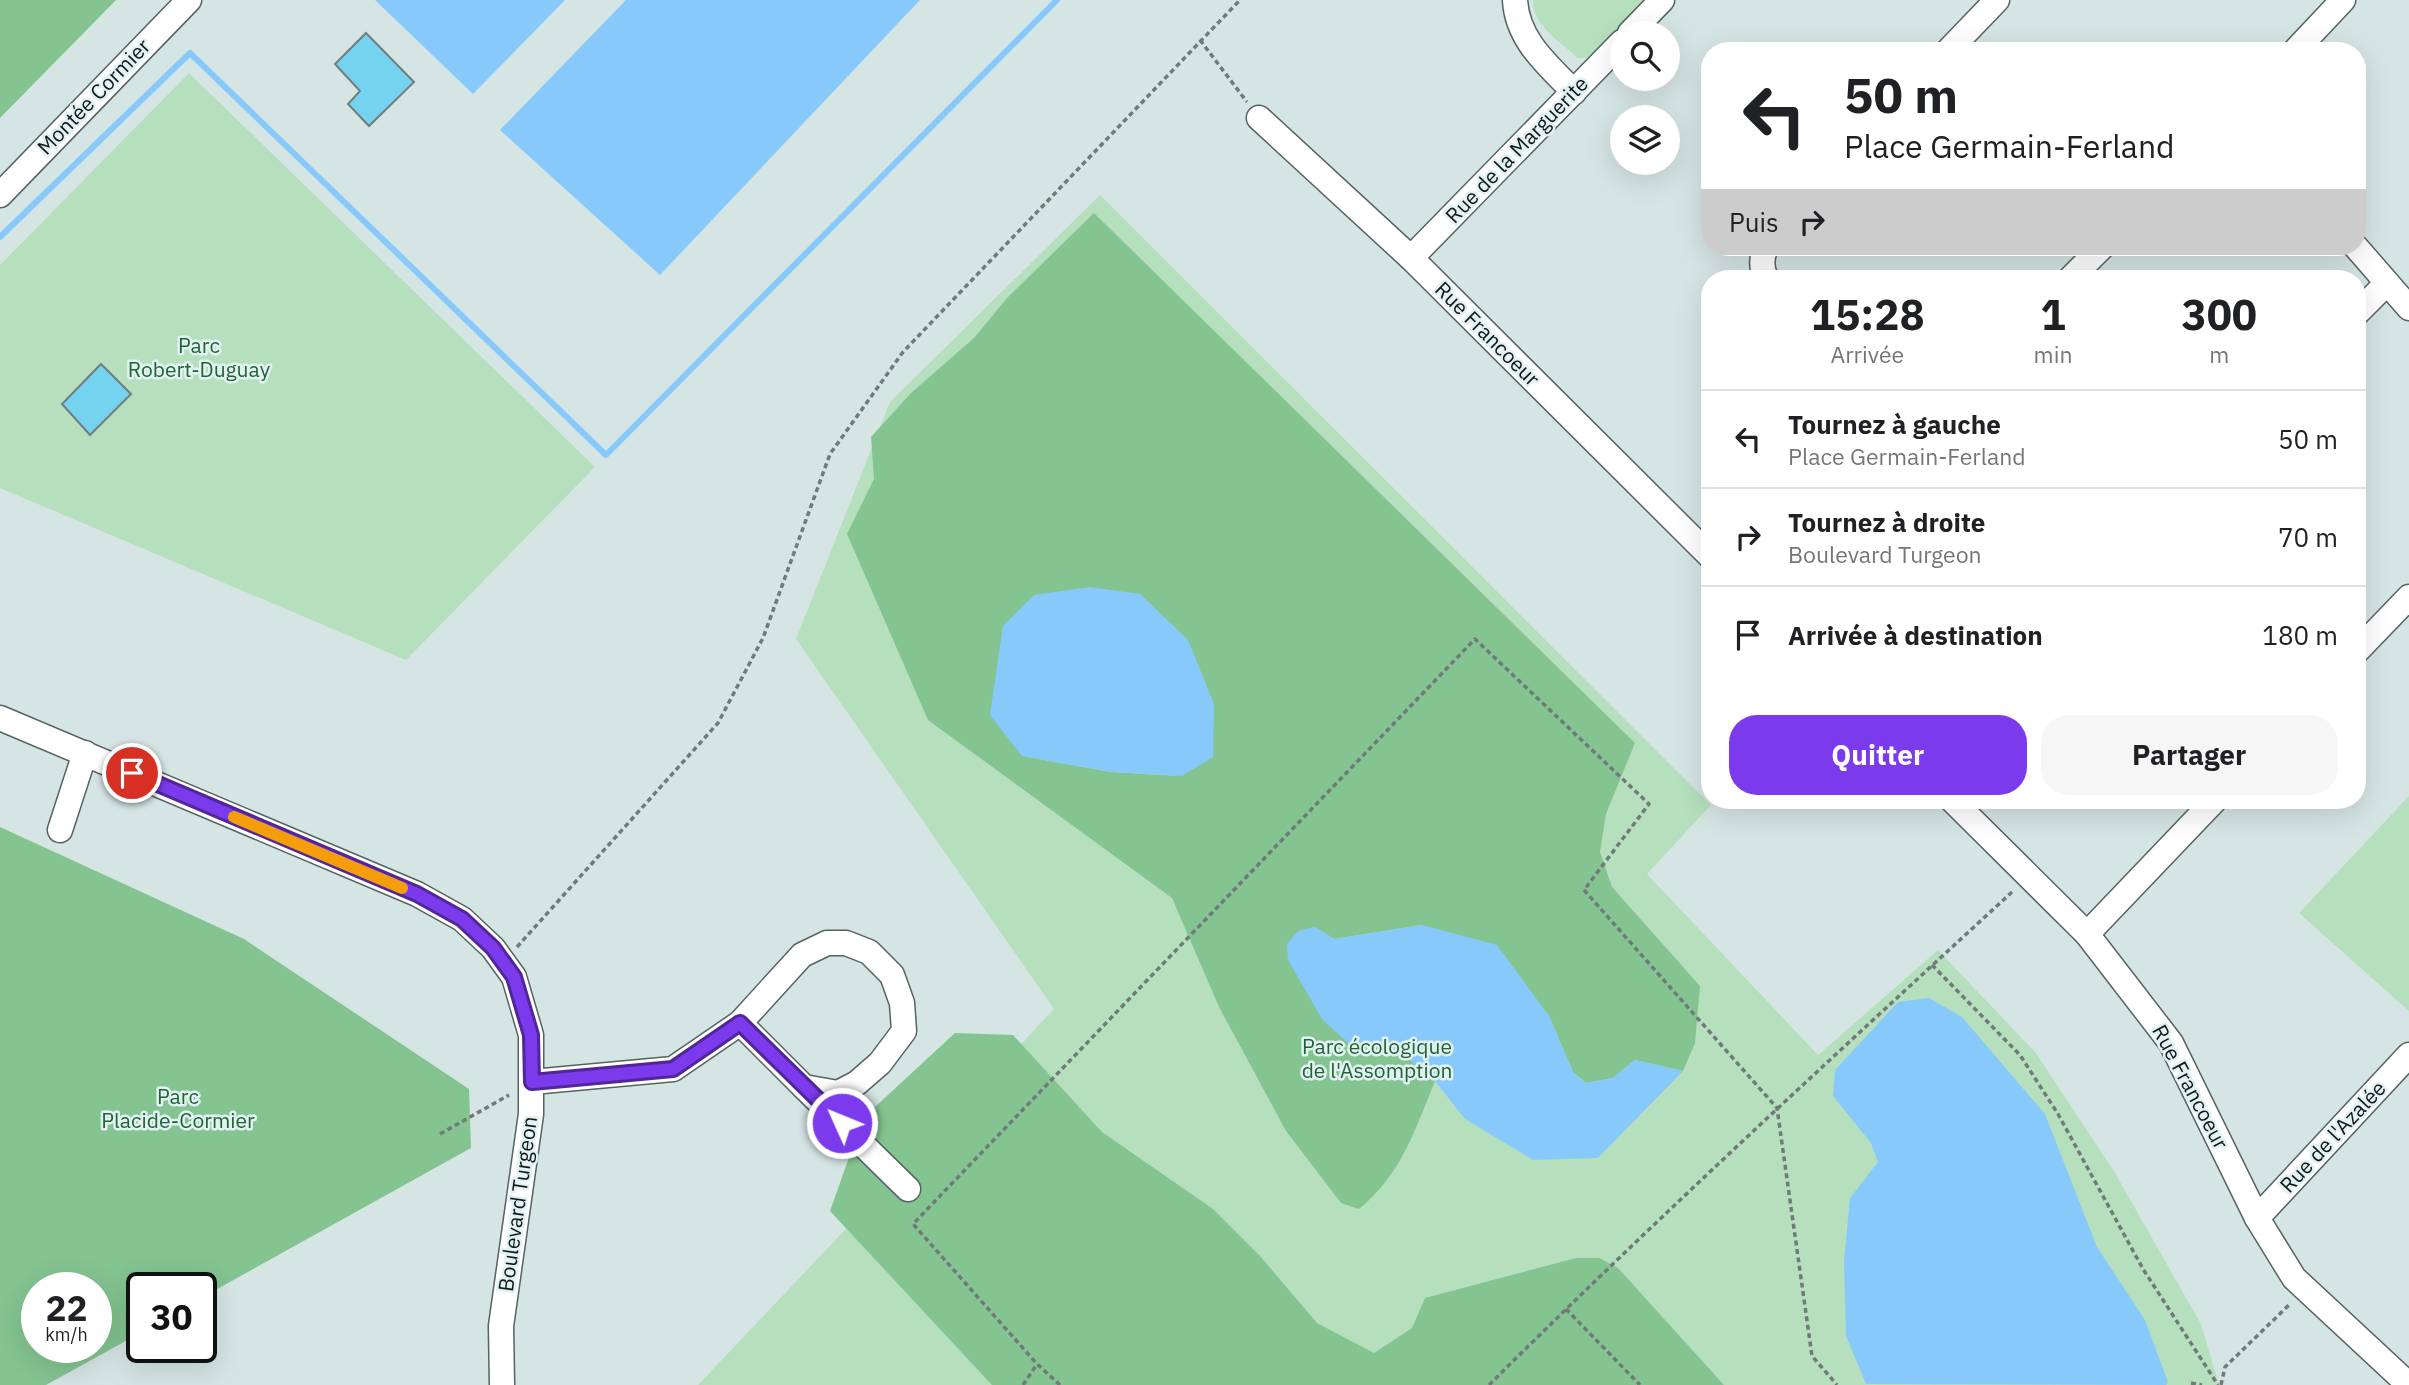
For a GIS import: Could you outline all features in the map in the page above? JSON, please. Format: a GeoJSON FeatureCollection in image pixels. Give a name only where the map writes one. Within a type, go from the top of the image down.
{"type":"FeatureCollection","features":[{"type":"Feature","properties":{"kind":"street","name":"Montée Cormier"},"geometry":{"type":"LineString","coordinates":[[0,195],[189,0]]}},
{"type":"Feature","properties":{"kind":"street"},"geometry":{"type":"LineString","coordinates":[[1515,0],[1522,32],[1574,92]]}},
{"type":"Feature","properties":{"kind":"street"},"geometry":{"type":"LineString","coordinates":[[1642,21],[1662,0]]}},
{"type":"Feature","properties":{"kind":"street"},"geometry":{"type":"LineString","coordinates":[[1957,42],[1997,0]]}},
{"type":"Feature","properties":{"kind":"street"},"geometry":{"type":"LineString","coordinates":[[2303,42],[2343,0]]}},
{"type":"Feature","properties":{"kind":"street","name":"Rue de la Marguerite"},"geometry":{"type":"LineString","coordinates":[[1411,258],[1610,54]]}},
{"type":"Feature","properties":{"kind":"street","name":"Rue Francoeur"},"geometry":{"type":"LineString","coordinates":[[1259,118],[1411,258],[1701,547]]}},
{"type":"Feature","properties":{"kind":"street"},"geometry":{"type":"LineString","coordinates":[[2079,270],[2093,256]]}},
{"type":"Feature","properties":{"kind":"street"},"geometry":{"type":"LineString","coordinates":[[2364,256],[2409,308]]}},
{"type":"Feature","properties":{"kind":"street"},"geometry":{"type":"LineString","coordinates":[[2366,304],[2387,283]]}},
{"type":"Feature","properties":{"kind":"street"},"geometry":{"type":"LineString","coordinates":[[2366,642],[2409,597]]}},
{"type":"Feature","properties":{"kind":"street","name":"Boulevard Turgeon"},"geometry":{"type":"LineString","coordinates":[[0,718],[417,894],[462,919],[493,948],[514,977],[531,1035],[532,1082],[531,1114],[501,1326],[502,1385]]}},
{"type":"Feature","properties":{"kind":"street"},"geometry":{"type":"LineString","coordinates":[[60,830],[85,753]]}},
{"type":"Feature","properties":{"kind":"street","name":"Rue Francoeur"},"geometry":{"type":"LineString","coordinates":[[1961,809],[2087,934],[2171,1043],[2257,1218],[2294,1278],[2409,1384]]}},
{"type":"Feature","properties":{"kind":"street"},"geometry":{"type":"LineString","coordinates":[[2087,934],[2206,809]]}},
{"type":"Feature","properties":{"kind":"street"},"geometry":{"type":"LineString","coordinates":[[532,1082],[673,1069],[740,1023],[803,956],[827,943],[846,943],[869,952],[892,975],[902,1003],[904,1031],[880,1063],[857,1083],[838,1093],[804,1087]]}},
{"type":"Feature","properties":{"kind":"street"},"geometry":{"type":"LineString","coordinates":[[740,1023],[908,1189]]}},
{"type":"Feature","properties":{"kind":"street","name":"Rue de l'Azalée"},"geometry":{"type":"LineString","coordinates":[[2257,1218],[2409,1055]]}},
{"type":"Feature","properties":{"kind":"path"},"geometry":{"type":"LineString","coordinates":[[503,962],[718,723],[763,638],[830,454],[903,352],[1240,0]]}},
{"type":"Feature","properties":{"kind":"path"},"geometry":{"type":"LineString","coordinates":[[1200,40],[1259,118]]}},
{"type":"Feature","properties":{"kind":"path"},"geometry":{"type":"LineString","coordinates":[[1060,1385],[1037,1364],[913,1224],[1475,639],[1649,804],[1584,890],[1777,1108],[1812,1356],[1837,1385]]}},
{"type":"Feature","properties":{"kind":"path"},"geometry":{"type":"LineString","coordinates":[[1489,1385],[1777,1108],[2029,876]]}},
{"type":"Feature","properties":{"kind":"path"},"geometry":{"type":"LineString","coordinates":[[1932,965],[2020,1055],[2059,1114],[2143,1269],[2219,1385]]}},
{"type":"Feature","properties":{"kind":"path"},"geometry":{"type":"LineString","coordinates":[[440,1134],[532,1082]]}},
{"type":"Feature","properties":{"kind":"path"},"geometry":{"type":"LineString","coordinates":[[2219,1385],[2225,1367],[2306,1289]]}},
{"type":"Feature","properties":{"kind":"path"},"geometry":{"type":"LineString","coordinates":[[1566,1309],[1640,1385]]}},
{"type":"Feature","properties":{"kind":"path"},"geometry":{"type":"LineString","coordinates":[[1023,1385],[1037,1364]]}},
{"type":"Feature","properties":{"kind":"path"},"geometry":{"type":"LineString","coordinates":[[2189,1385],[2191,1382],[2202,1385]]}},
{"type":"Feature","properties":{"kind":"green space"},"geometry":{"type":"Polygon","coordinates":[[[0,0],[116,0],[0,118],[0,0]]]}},
{"type":"Feature","properties":{"kind":"green space"},"geometry":{"type":"Polygon","coordinates":[[[1533,0],[1651,0],[1630,21],[1610,21],[1610,42],[1598,54],[1586,58],[1578,58],[1556,39],[1542,25],[1534,9],[1533,0]]]}},
{"type":"Feature","properties":{"kind":"green space","name":"Parc Robert-Duguay"},"geometry":{"type":"Polygon","coordinates":[[[189,73],[595,467],[406,660],[0,488],[0,265],[189,73]]]}},
{"type":"Feature","properties":{"kind":"green space","name":"Parc écologique de l'Assomption"},"geometry":{"type":"Polygon","coordinates":[[[1100,195],[1701,795],[1701,809],[1707,809],[1647,874],[1818,1055],[1938,950],[2036,1053],[2115,1173],[2201,1324],[2219,1385],[698,1385],[1054,1009],[796,639],[890,402],[1100,195]]]}},
{"type":"Feature","properties":{"kind":"green space"},"geometry":{"type":"Polygon","coordinates":[[[1094,213],[1635,743],[1606,814],[1600,852],[1612,887],[1700,986],[1695,1043],[1683,1071],[1635,1060],[1613,1078],[1586,1083],[1573,1072],[1549,1016],[1422,925],[1334,939],[1315,927],[1349,1044],[1391,1044],[1435,1081],[1405,1151],[1386,1182],[1359,1209],[1341,1203],[1286,1131],[1219,1007],[1172,898],[928,720],[847,534],[874,479],[871,437],[911,393],[974,338],[1007,298],[1094,213]],[[1022,756],[1111,772],[1181,776],[1022,756]]]}},
{"type":"Feature","properties":{"kind":"green space"},"geometry":{"type":"Polygon","coordinates":[[[2409,796],[2409,1011],[2299,913],[2409,796]]]}},
{"type":"Feature","properties":{"kind":"green space","name":"Parc Placide-Cormier"},"geometry":{"type":"Polygon","coordinates":[[[0,827],[244,939],[469,1089],[471,1148],[217,1289],[217,1272],[126,1272],[126,1341],[112,1349],[112,1272],[21,1272],[21,1363],[86,1363],[46,1385],[0,1385],[0,827]]]}},
{"type":"Feature","properties":{"kind":"green space"},"geometry":{"type":"Polygon","coordinates":[[[955,1033],[1013,1035],[1102,1132],[1213,1209],[1260,1256],[1317,1323],[1374,1353],[1412,1328],[1425,1298],[1576,1258],[1599,1258],[1618,1268],[1724,1385],[992,1385],[830,1211],[863,1118],[955,1033]]]}},
{"type":"Feature","properties":{"kind":"water"},"geometry":{"type":"Polygon","coordinates":[[[375,0],[565,0],[473,94],[375,0]]]}},
{"type":"Feature","properties":{"kind":"water"},"geometry":{"type":"Polygon","coordinates":[[[626,0],[920,0],[660,275],[500,130],[626,0]]]}},
{"type":"Feature","properties":{"kind":"water"},"geometry":{"type":"Polygon","coordinates":[[[1090,587],[1140,594],[1188,640],[1214,704],[1213,757],[1182,776],[1111,772],[1022,756],[990,715],[1003,626],[1034,595],[1090,587]]]}},
{"type":"Feature","properties":{"kind":"water"},"geometry":{"type":"Polygon","coordinates":[[[1422,925],[1497,945],[1549,1016],[1573,1072],[1586,1083],[1613,1078],[1635,1060],[1683,1071],[1598,1158],[1533,1160],[1465,1119],[1435,1081],[1391,1045],[1349,1044],[1322,1019],[1288,960],[1287,944],[1298,931],[1315,927],[1334,939],[1422,925]]]}},
{"type":"Feature","properties":{"kind":"water"},"geometry":{"type":"Polygon","coordinates":[[[1929,998],[1962,1017],[2045,1114],[2097,1247],[2145,1320],[2168,1382],[2166,1385],[1866,1384],[1846,1336],[1844,1261],[1850,1198],[1878,1162],[1871,1143],[1833,1096],[1835,1070],[1898,1002],[1929,998]]]}},
{"type":"Feature","properties":{"kind":"building"},"geometry":{"type":"Polygon","coordinates":[[[366,33],[414,82],[369,126],[348,104],[360,91],[335,64],[366,33]]]}},
{"type":"Feature","properties":{"kind":"building"},"geometry":{"type":"Polygon","coordinates":[[[101,364],[131,394],[90,435],[62,404],[101,364]]]}},
{"type":"Feature","properties":{"kind":"waterway"},"geometry":{"type":"LineString","coordinates":[[0,237],[190,53],[606,455],[1057,0]]}},
{"type":"Feature","properties":{"kind":"slow traffic"},"geometry":{"type":"LineString","coordinates":[[234,817],[402,888]]}},
{"type":"Feature","properties":{"kind":"route"},"geometry":{"type":"LineString","coordinates":[[132,773],[417,894],[462,919],[493,948],[514,977],[531,1035],[532,1082],[673,1069],[740,1023],[842,1123]]}}]}
